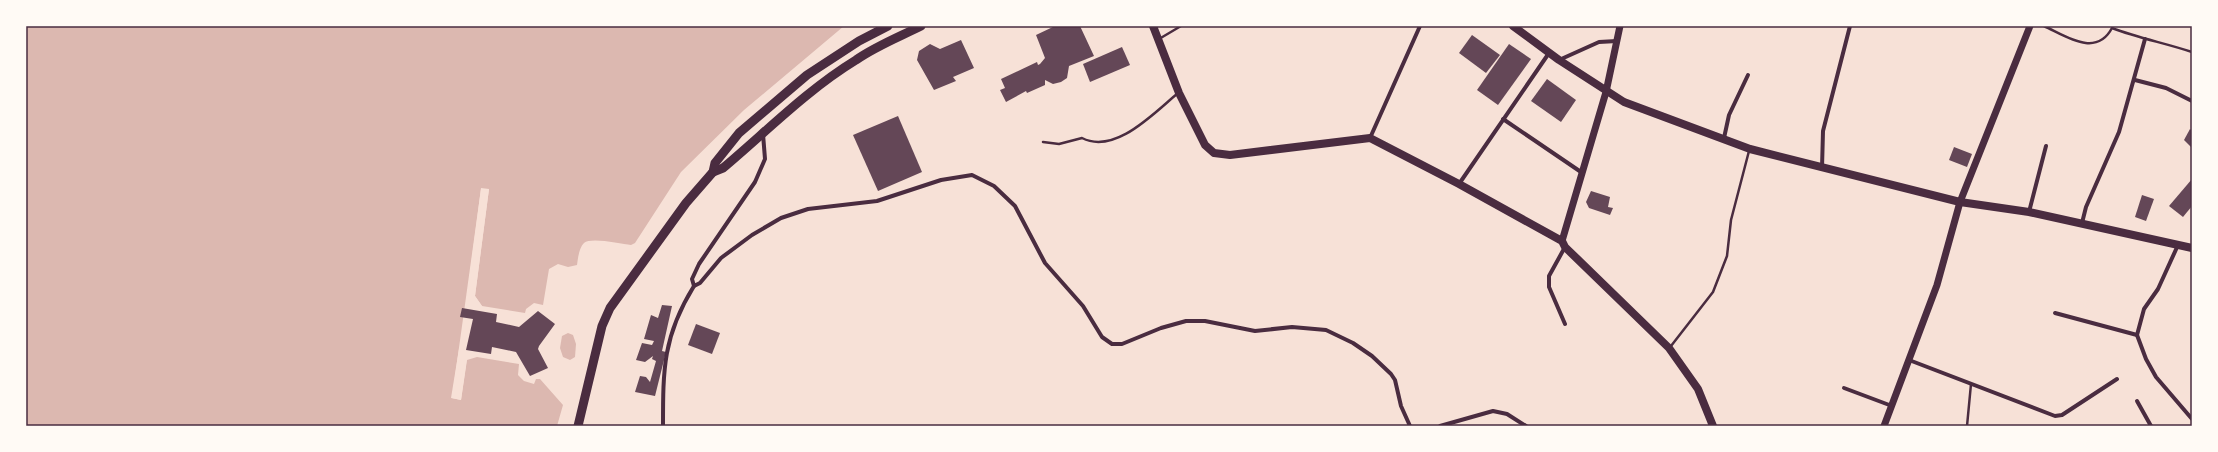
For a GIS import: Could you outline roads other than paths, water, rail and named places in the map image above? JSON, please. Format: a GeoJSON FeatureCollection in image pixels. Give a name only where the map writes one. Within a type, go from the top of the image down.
{"type":"FeatureCollection","features":[{"type":"Feature","properties":{"kind":"main road"},"geometry":{"type":"LineString","coordinates":[[713,172],[715,163],[739,133],[807,74],[848,48],[888,26]]}},
{"type":"Feature","properties":{"kind":"main road"},"geometry":{"type":"LineString","coordinates":[[578,426],[602,326],[610,308],[686,203],[713,172],[723,168],[786,113],[856,59],[921,26]]}},
{"type":"Feature","properties":{"kind":"main road"},"geometry":{"type":"LineString","coordinates":[[1153,26],[1179,93],[1205,145],[1214,153],[1230,155],[1370,138],[1459,184],[1563,244],[1669,348],[1698,389],[1713,426]]}},
{"type":"Feature","properties":{"kind":"main road"},"geometry":{"type":"LineString","coordinates":[[1513,26],[1559,60],[1606,92],[1624,102],[1724,138],[1750,149],[1960,202],[2029,212],[2192,248]]}},
{"type":"Feature","properties":{"kind":"main road"},"geometry":{"type":"LineString","coordinates":[[848,48],[856,59]]}},
{"type":"Feature","properties":{"kind":"main road"},"geometry":{"type":"LineString","coordinates":[[753,122],[762,134]]}},
{"type":"Feature","properties":{"kind":"street"},"geometry":{"type":"LineString","coordinates":[[1370,138],[1420,26]]}},
{"type":"Feature","properties":{"kind":"street"},"geometry":{"type":"LineString","coordinates":[[1565,324],[1549,287],[1549,276],[1563,244],[1581,172],[1606,92],[1620,26]]}},
{"type":"Feature","properties":{"kind":"street"},"geometry":{"type":"LineString","coordinates":[[1822,168],[1823,131],[1850,26]]}},
{"type":"Feature","properties":{"kind":"street"},"geometry":{"type":"LineString","coordinates":[[1884,426],[1937,284],[1960,202],[2030,26]]}},
{"type":"Feature","properties":{"kind":"street"},"geometry":{"type":"LineString","coordinates":[[2082,223],[2086,207],[2119,132],[2135,80],[2145,39]]}},
{"type":"Feature","properties":{"kind":"street"},"geometry":{"type":"LineString","coordinates":[[1559,60],[1599,42],[1617,41]]}},
{"type":"Feature","properties":{"kind":"street"},"geometry":{"type":"LineString","coordinates":[[1459,184],[1549,53]]}},
{"type":"Feature","properties":{"kind":"street"},"geometry":{"type":"LineString","coordinates":[[1724,138],[1729,115],[1748,75]]}},
{"type":"Feature","properties":{"kind":"street"},"geometry":{"type":"LineString","coordinates":[[2135,80],[2166,88],[2192,101]]}},
{"type":"Feature","properties":{"kind":"street"},"geometry":{"type":"LineString","coordinates":[[1503,119],[1581,172]]}},
{"type":"Feature","properties":{"kind":"street"},"geometry":{"type":"LineString","coordinates":[[694,286],[692,279],[699,264],[755,182],[765,159],[762,134]]}},
{"type":"Feature","properties":{"kind":"street"},"geometry":{"type":"LineString","coordinates":[[2029,212],[2046,146]]}},
{"type":"Feature","properties":{"kind":"street"},"geometry":{"type":"LineString","coordinates":[[663,426],[666,353],[679,310],[694,286],[700,283],[721,258],[752,235],[781,218],[808,209],[877,201],[941,180],[972,175],[994,186],[1015,206],[1045,263],[1083,306],[1102,337],[1112,344],[1122,344],[1161,328],[1186,321],[1205,322],[1255,331],[1292,327],[1326,330],[1353,343],[1372,356],[1391,374],[1395,380],[1401,406],[1410,426]]}},
{"type":"Feature","properties":{"kind":"street"},"geometry":{"type":"LineString","coordinates":[[2178,245],[2158,289],[2144,308],[2137,335],[2146,359],[2156,377],[2192,419]]}},
{"type":"Feature","properties":{"kind":"street"},"geometry":{"type":"LineString","coordinates":[[2055,313],[2137,335]]}},
{"type":"Feature","properties":{"kind":"street"},"geometry":{"type":"LineString","coordinates":[[1909,360],[2055,416],[2062,415],[2117,379]]}},
{"type":"Feature","properties":{"kind":"street"},"geometry":{"type":"LineString","coordinates":[[1844,388],[1892,406]]}},
{"type":"Feature","properties":{"kind":"street"},"geometry":{"type":"LineString","coordinates":[[2137,401],[2151,426]]}},
{"type":"Feature","properties":{"kind":"street"},"geometry":{"type":"LineString","coordinates":[[1440,426],[1493,411],[1507,414],[1526,426]]}},
{"type":"Feature","properties":{"kind":"lane"},"geometry":{"type":"LineString","coordinates":[[1158,39],[1181,26]]}},
{"type":"Feature","properties":{"kind":"lane"},"geometry":{"type":"LineString","coordinates":[[2044,26],[2069,39],[2086,43],[2101,42],[2107,38],[2112,28],[2140,39],[2145,39],[2192,52]]}},
{"type":"Feature","properties":{"kind":"lane"},"geometry":{"type":"LineString","coordinates":[[1043,142],[1060,144],[1082,138],[1091,143],[1125,135],[1179,93]]}},
{"type":"Feature","properties":{"kind":"lane"},"geometry":{"type":"LineString","coordinates":[[1669,348],[1690,324],[1713,292],[1727,256],[1731,220],[1750,149]]}},
{"type":"Feature","properties":{"kind":"lane"},"geometry":{"type":"LineString","coordinates":[[1967,426],[1971,384]]}}]}
